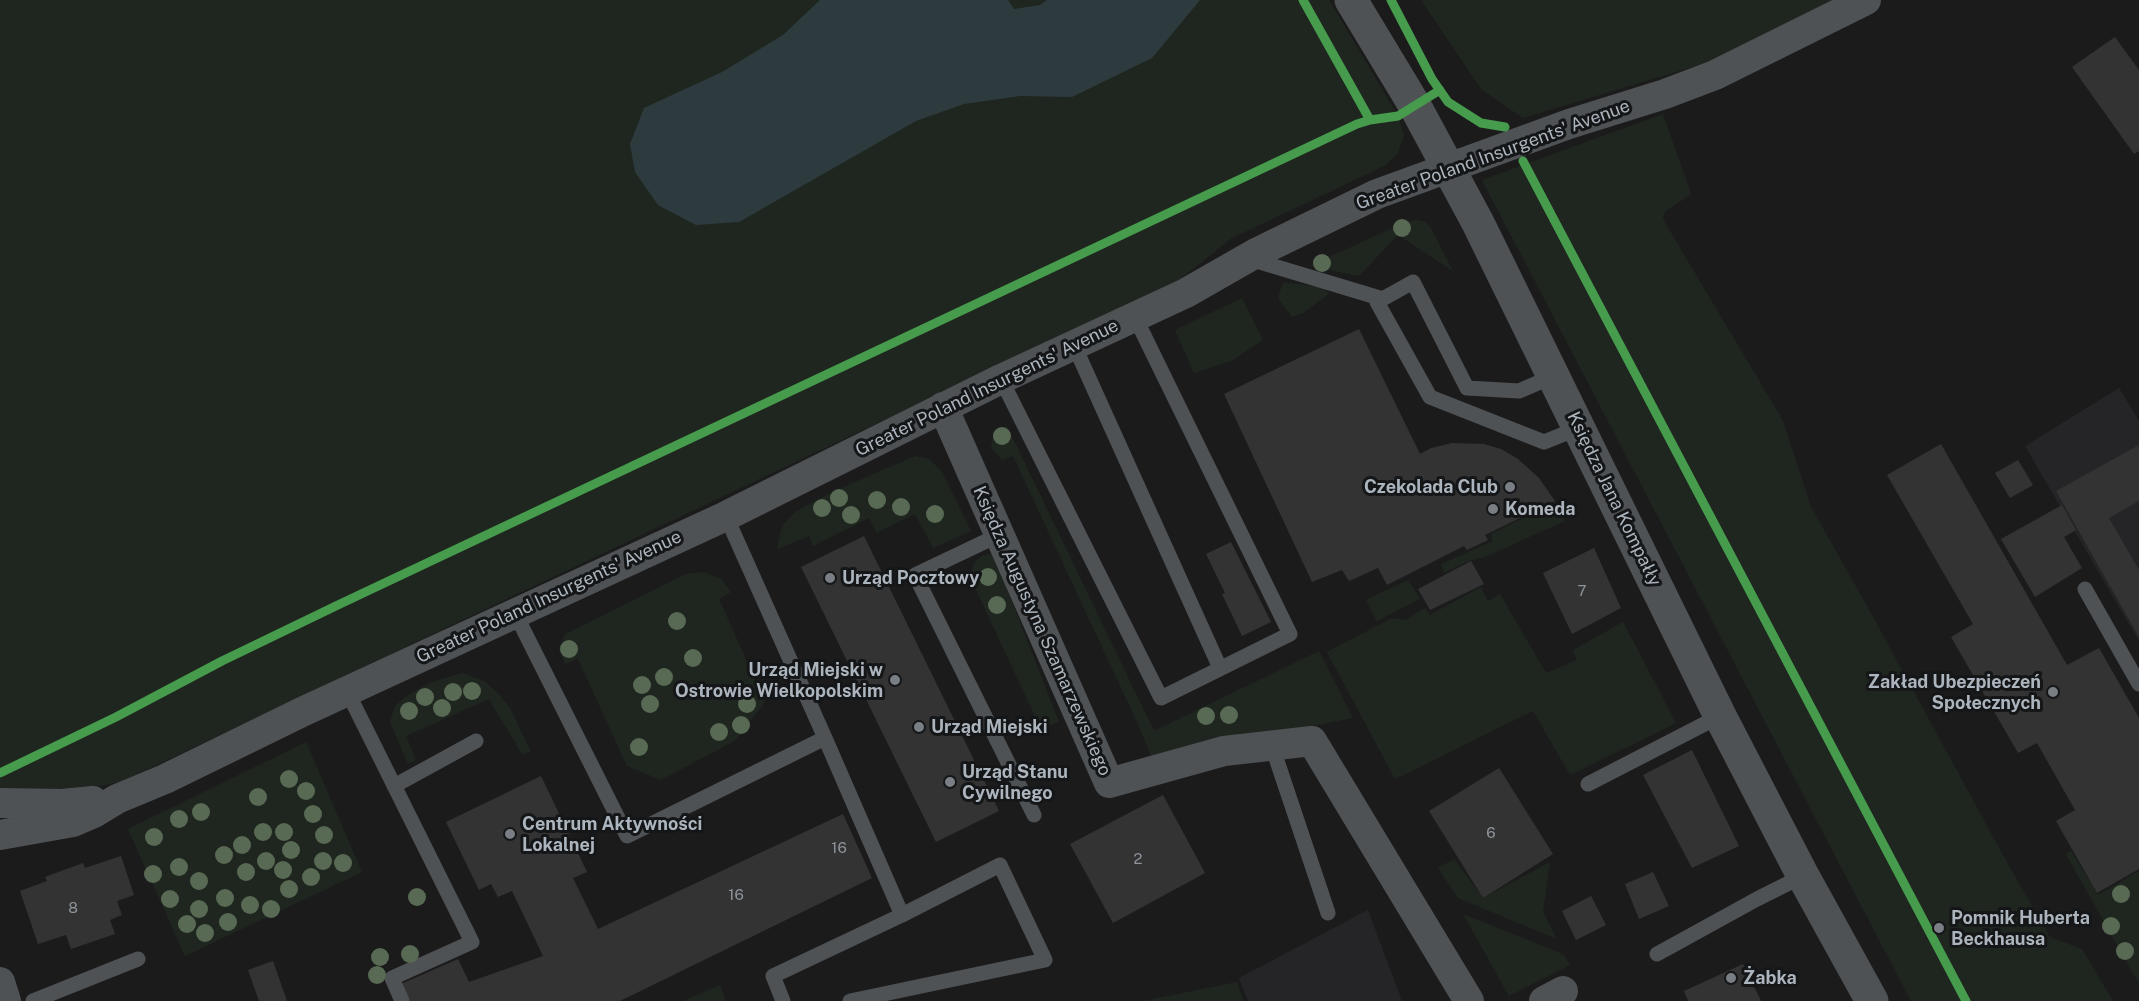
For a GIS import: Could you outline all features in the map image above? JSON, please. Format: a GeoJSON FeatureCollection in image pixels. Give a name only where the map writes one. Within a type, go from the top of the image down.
{"type":"FeatureCollection","features":[{"type":"Feature","properties":{"kind":"street","name":"Księdza Jana Kompałły"},"geometry":{"type":"LineString","coordinates":[[1351,0],[1415,106],[1478,223],[1720,716],[1803,876],[1872,1001]]}},
{"type":"Feature","properties":{"kind":"street","name":"Greater Poland Insurgents' Avenue"},"geometry":{"type":"LineString","coordinates":[[0,835],[73,822],[347,691],[726,516],[943,407],[1186,293],[1247,258],[1377,194],[1569,124],[1665,94],[1715,75],[1866,0]]}},
{"type":"Feature","properties":{"kind":"street","name":"Księdza Augustyna Szamarzewskiego"},"geometry":{"type":"LineString","coordinates":[[943,407],[1109,783],[1224,751],[1312,741],[1469,1001]]}},
{"type":"Feature","properties":{"kind":"street","name":"Greater Poland Insurgents' Avenue"},"geometry":{"type":"LineString","coordinates":[[0,803],[62,804],[117,799]]}},
{"type":"Feature","properties":{"kind":"street"},"geometry":{"type":"LineString","coordinates":[[0,982],[6,1001]]}},
{"type":"Feature","properties":{"kind":"lane"},"geometry":{"type":"LineString","coordinates":[[1247,258],[1383,299]]}},
{"type":"Feature","properties":{"kind":"lane"},"geometry":{"type":"LineString","coordinates":[[1554,376],[1519,391],[1467,388],[1413,282],[1377,302],[1430,397],[1544,442],[1579,428]]}},
{"type":"Feature","properties":{"kind":"lane"},"geometry":{"type":"LineString","coordinates":[[1001,379],[1161,698],[1290,634],[1135,317]]}},
{"type":"Feature","properties":{"kind":"lane"},"geometry":{"type":"LineString","coordinates":[[1074,345],[1220,668]]}},
{"type":"Feature","properties":{"kind":"lane"},"geometry":{"type":"LineString","coordinates":[[726,516],[902,915]]}},
{"type":"Feature","properties":{"kind":"lane"},"geometry":{"type":"LineString","coordinates":[[999,535],[915,575],[1034,814]]}},
{"type":"Feature","properties":{"kind":"lane"},"geometry":{"type":"LineString","coordinates":[[2085,589],[2139,684]]}},
{"type":"Feature","properties":{"kind":"lane"},"geometry":{"type":"LineString","coordinates":[[515,613],[627,836],[825,738]]}},
{"type":"Feature","properties":{"kind":"lane"},"geometry":{"type":"LineString","coordinates":[[347,691],[472,942],[392,978],[402,1001]]}},
{"type":"Feature","properties":{"kind":"lane"},"geometry":{"type":"LineString","coordinates":[[1588,784],[1720,716]]}},
{"type":"Feature","properties":{"kind":"lane"},"geometry":{"type":"LineString","coordinates":[[394,786],[476,741]]}},
{"type":"Feature","properties":{"kind":"lane"},"geometry":{"type":"LineString","coordinates":[[1272,746],[1328,912]]}},
{"type":"Feature","properties":{"kind":"lane"},"geometry":{"type":"LineString","coordinates":[[783,1001],[773,976],[902,915],[1000,865],[1046,960],[850,1001]]}},
{"type":"Feature","properties":{"kind":"lane"},"geometry":{"type":"LineString","coordinates":[[1657,954],[1757,898],[1803,876]]}},
{"type":"Feature","properties":{"kind":"lane"},"geometry":{"type":"LineString","coordinates":[[33,1001],[138,959]]}},
{"type":"Feature","properties":{"kind":"shaded area"},"geometry":{"type":"Polygon","coordinates":[[[0,0],[1329,0],[1398,116],[1404,135],[1398,153],[1384,166],[1232,238],[1179,280],[123,781],[82,790],[0,792],[0,0]]]}},
{"type":"Feature","properties":{"kind":"shaded area"},"geometry":{"type":"Polygon","coordinates":[[[820,0],[1008,0],[1014,9],[1040,5],[1047,0],[1200,0],[1152,58],[1072,97],[1020,96],[964,104],[916,121],[739,222],[696,225],[658,205],[635,172],[630,144],[644,108],[722,72],[783,35],[820,0]]]}},
{"type":"Feature","properties":{"kind":"shaded area"},"geometry":{"type":"Polygon","coordinates":[[[1421,0],[1837,0],[1706,63],[1523,118],[1481,89],[1421,0]]]}},
{"type":"Feature","properties":{"kind":"shaded area"},"geometry":{"type":"Polygon","coordinates":[[[1663,114],[1691,194],[1666,211],[1663,216],[1664,221],[1783,421],[1811,507],[2009,866],[2050,937],[2082,949],[2113,1001],[1911,1001],[1482,180],[1663,114]]]}},
{"type":"Feature","properties":{"kind":"shaded area"},"geometry":{"type":"Polygon","coordinates":[[[1416,220],[1426,222],[1431,228],[1453,271],[1398,235],[1359,276],[1309,266],[1404,223],[1416,220]]]}},
{"type":"Feature","properties":{"kind":"shaded area"},"geometry":{"type":"Polygon","coordinates":[[[1283,282],[1320,287],[1330,293],[1303,313],[1292,317],[1278,298],[1283,282]]]}},
{"type":"Feature","properties":{"kind":"shaded area"},"geometry":{"type":"Polygon","coordinates":[[[1242,298],[1263,340],[1231,361],[1194,373],[1175,330],[1242,298]]]}},
{"type":"Feature","properties":{"kind":"shaded area"},"geometry":{"type":"Polygon","coordinates":[[[2119,388],[2139,421],[2139,641],[2025,446],[2119,388]]]}},
{"type":"Feature","properties":{"kind":"shaded area"},"geometry":{"type":"Polygon","coordinates":[[[1007,426],[1154,731],[1319,651],[1353,718],[1152,758],[1013,456],[1002,460],[991,448],[994,430],[1007,426]]]}},
{"type":"Feature","properties":{"kind":"shaded area"},"geometry":{"type":"Polygon","coordinates":[[[915,456],[929,459],[942,472],[971,531],[933,548],[915,514],[877,533],[869,518],[813,546],[809,536],[777,549],[782,526],[795,512],[839,489],[915,456]]]}},
{"type":"Feature","properties":{"kind":"shaded area"},"geometry":{"type":"Polygon","coordinates":[[[1555,502],[1565,521],[1444,573],[1441,564],[1493,541],[1491,534],[1555,502]]]}},
{"type":"Feature","properties":{"kind":"shaded area"},"geometry":{"type":"Polygon","coordinates":[[[993,553],[1059,722],[1041,729],[970,577],[974,563],[982,556],[993,553]]]}},
{"type":"Feature","properties":{"kind":"shaded area"},"geometry":{"type":"Polygon","coordinates":[[[704,572],[721,579],[731,592],[719,599],[765,702],[736,740],[661,780],[627,766],[578,659],[565,664],[559,649],[565,634],[686,574],[704,572]]]}},
{"type":"Feature","properties":{"kind":"shaded area"},"geometry":{"type":"Polygon","coordinates":[[[1408,580],[1420,599],[1377,621],[1366,600],[1408,580]]]}},
{"type":"Feature","properties":{"kind":"shaded area"},"geometry":{"type":"Polygon","coordinates":[[[1481,587],[1488,601],[1500,594],[1546,673],[1577,660],[1573,650],[1623,622],[1676,723],[1570,775],[1533,711],[1395,779],[1327,652],[1392,618],[1406,620],[1425,608],[1430,615],[1481,587]]]}},
{"type":"Feature","properties":{"kind":"shaded area"},"geometry":{"type":"Polygon","coordinates":[[[462,673],[484,681],[499,694],[510,708],[531,752],[522,754],[489,699],[406,736],[416,760],[408,764],[390,722],[395,706],[408,695],[429,683],[462,673]]]}},
{"type":"Feature","properties":{"kind":"shaded area"},"geometry":{"type":"Polygon","coordinates":[[[306,742],[362,872],[185,956],[128,829],[306,742]]]}},
{"type":"Feature","properties":{"kind":"shaded area"},"geometry":{"type":"Polygon","coordinates":[[[2071,851],[2098,895],[2139,871],[2139,984],[2066,854],[2071,851]]]}},
{"type":"Feature","properties":{"kind":"shaded area"},"geometry":{"type":"Polygon","coordinates":[[[1454,859],[1483,898],[1550,862],[1543,912],[1557,939],[1458,898],[1438,868],[1454,859]]]}},
{"type":"Feature","properties":{"kind":"shaded area"},"geometry":{"type":"Polygon","coordinates":[[[1368,910],[1402,1001],[1248,1001],[1239,978],[1368,910]]]}},
{"type":"Feature","properties":{"kind":"shaded area"},"geometry":{"type":"Polygon","coordinates":[[[1463,914],[1563,954],[1570,965],[1509,996],[1463,914]]]}},
{"type":"Feature","properties":{"kind":"shaded area"},"geometry":{"type":"Polygon","coordinates":[[[1237,982],[1243,1001],[1143,1001],[1237,982]]]}},
{"type":"Feature","properties":{"kind":"shaded area"},"geometry":{"type":"Polygon","coordinates":[[[720,985],[726,1001],[683,1001],[720,985]]]}},
{"type":"Feature","properties":{"kind":"building"},"geometry":{"type":"Polygon","coordinates":[[[2115,37],[2139,70],[2139,151],[2134,154],[2072,67],[2115,37]]]}},
{"type":"Feature","properties":{"kind":"building"},"geometry":{"type":"Polygon","coordinates":[[[1359,329],[1420,454],[1431,448],[1452,443],[1484,444],[1501,449],[1518,459],[1539,478],[1555,501],[1485,535],[1488,540],[1467,550],[1464,546],[1387,585],[1378,568],[1349,581],[1342,570],[1312,582],[1224,394],[1359,329]]]}},
{"type":"Feature","properties":{"kind":"building","name":"Zakład Ubezpieczeń Społecznych"},"geometry":{"type":"Polygon","coordinates":[[[1941,444],[2067,665],[2099,648],[2139,718],[2139,869],[2097,893],[2056,821],[2075,810],[2037,743],[2018,753],[1951,637],[1973,624],[1887,475],[1941,444]]]}},
{"type":"Feature","properties":{"kind":"building"},"geometry":{"type":"Polygon","coordinates":[[[2139,445],[2139,501],[2109,518],[2139,570],[2139,637],[2056,491],[2139,445]]]}},
{"type":"Feature","properties":{"kind":"building"},"geometry":{"type":"Polygon","coordinates":[[[2018,460],[2033,485],[2010,498],[1995,473],[2018,460]]]}},
{"type":"Feature","properties":{"kind":"building"},"geometry":{"type":"Polygon","coordinates":[[[2062,505],[2076,530],[2064,537],[2082,568],[2035,597],[2001,539],[2062,505]]]}},
{"type":"Feature","properties":{"kind":"building","name":"Urząd Miejski"},"geometry":{"type":"Polygon","coordinates":[[[864,536],[999,811],[936,842],[801,567],[864,536]]]}},
{"type":"Feature","properties":{"kind":"building"},"geometry":{"type":"Polygon","coordinates":[[[1231,542],[1271,622],[1242,636],[1206,554],[1231,542]]]}},
{"type":"Feature","properties":{"kind":"building"},"geometry":{"type":"Polygon","coordinates":[[[1594,548],[1621,608],[1572,634],[1543,573],[1594,548]]]}},
{"type":"Feature","properties":{"kind":"building"},"geometry":{"type":"Polygon","coordinates":[[[1471,561],[1484,584],[1430,610],[1418,589],[1471,561]]]}},
{"type":"Feature","properties":{"kind":"building"},"geometry":{"type":"Polygon","coordinates":[[[1692,750],[1739,846],[1692,868],[1643,775],[1692,750]]]}},
{"type":"Feature","properties":{"kind":"building"},"geometry":{"type":"Polygon","coordinates":[[[1499,768],[1553,854],[1483,898],[1429,811],[1499,768]]]}},
{"type":"Feature","properties":{"kind":"building"},"geometry":{"type":"Polygon","coordinates":[[[541,776],[587,872],[573,878],[598,929],[843,814],[872,878],[620,1001],[409,1001],[401,984],[458,959],[469,982],[543,956],[512,891],[498,897],[491,884],[479,890],[446,822],[541,776]]]}},
{"type":"Feature","properties":{"kind":"building"},"geometry":{"type":"Polygon","coordinates":[[[1163,795],[1205,873],[1113,923],[1070,844],[1163,795]]]}},
{"type":"Feature","properties":{"kind":"building"},"geometry":{"type":"Polygon","coordinates":[[[121,856],[134,895],[117,901],[122,915],[110,920],[115,934],[71,949],[66,935],[38,944],[20,891],[47,881],[45,877],[83,863],[85,868],[121,856]]]}},
{"type":"Feature","properties":{"kind":"building"},"geometry":{"type":"Polygon","coordinates":[[[1653,872],[1669,906],[1639,919],[1625,884],[1653,872]]]}},
{"type":"Feature","properties":{"kind":"building"},"geometry":{"type":"Polygon","coordinates":[[[1591,896],[1606,925],[1576,940],[1562,911],[1591,896]]]}},
{"type":"Feature","properties":{"kind":"building"},"geometry":{"type":"Polygon","coordinates":[[[273,961],[287,1001],[259,1001],[248,970],[273,961]]]}},
{"type":"Feature","properties":{"kind":"building","name":"Żabka"},"geometry":{"type":"Polygon","coordinates":[[[1743,964],[1761,1001],[1688,1001],[1684,991],[1743,964]]]}},
{"type":"Feature","properties":{"kind":"cycle path"},"geometry":{"type":"LineString","coordinates":[[1303,0],[1370,120]]}},
{"type":"Feature","properties":{"kind":"cycle path"},"geometry":{"type":"LineString","coordinates":[[1391,0],[1432,79],[1448,102],[1481,123],[1505,127]]}},
{"type":"Feature","properties":{"kind":"cycle path"},"geometry":{"type":"LineString","coordinates":[[0,773],[340,604],[1357,124],[1398,116],[1440,90]]}},
{"type":"Feature","properties":{"kind":"cycle path"},"geometry":{"type":"LineString","coordinates":[[1523,161],[1966,1001]]}},
{"type":"Feature","properties":{"kind":"place","name":"Czekolada Club"},"geometry":{"type":"Point","coordinates":[1510,487]}},
{"type":"Feature","properties":{"kind":"place","name":"Komeda"},"geometry":{"type":"Point","coordinates":[1493,509]}},
{"type":"Feature","properties":{"kind":"place","name":"Urząd Pocztowy"},"geometry":{"type":"Point","coordinates":[830,578]}},
{"type":"Feature","properties":{"kind":"place","name":"Urząd Miejski w Ostrowie Wielkopolskim"},"geometry":{"type":"Point","coordinates":[895,680]}},
{"type":"Feature","properties":{"kind":"place","name":"Zakład Ubezpieczeń Społecznych"},"geometry":{"type":"Point","coordinates":[2053,692]}},
{"type":"Feature","properties":{"kind":"place","name":"Urząd Miejski"},"geometry":{"type":"Point","coordinates":[919,727]}},
{"type":"Feature","properties":{"kind":"place","name":"Urząd Stanu Cywilnego"},"geometry":{"type":"Point","coordinates":[950,782]}},
{"type":"Feature","properties":{"kind":"place","name":"Centrum Aktywności Lokalnej"},"geometry":{"type":"Point","coordinates":[510,834]}},
{"type":"Feature","properties":{"kind":"place","name":"Pomnik Huberta Beckhausa"},"geometry":{"type":"Point","coordinates":[1939,928]}},
{"type":"Feature","properties":{"kind":"place","name":"Żabka"},"geometry":{"type":"Point","coordinates":[1731,978]}}]}
